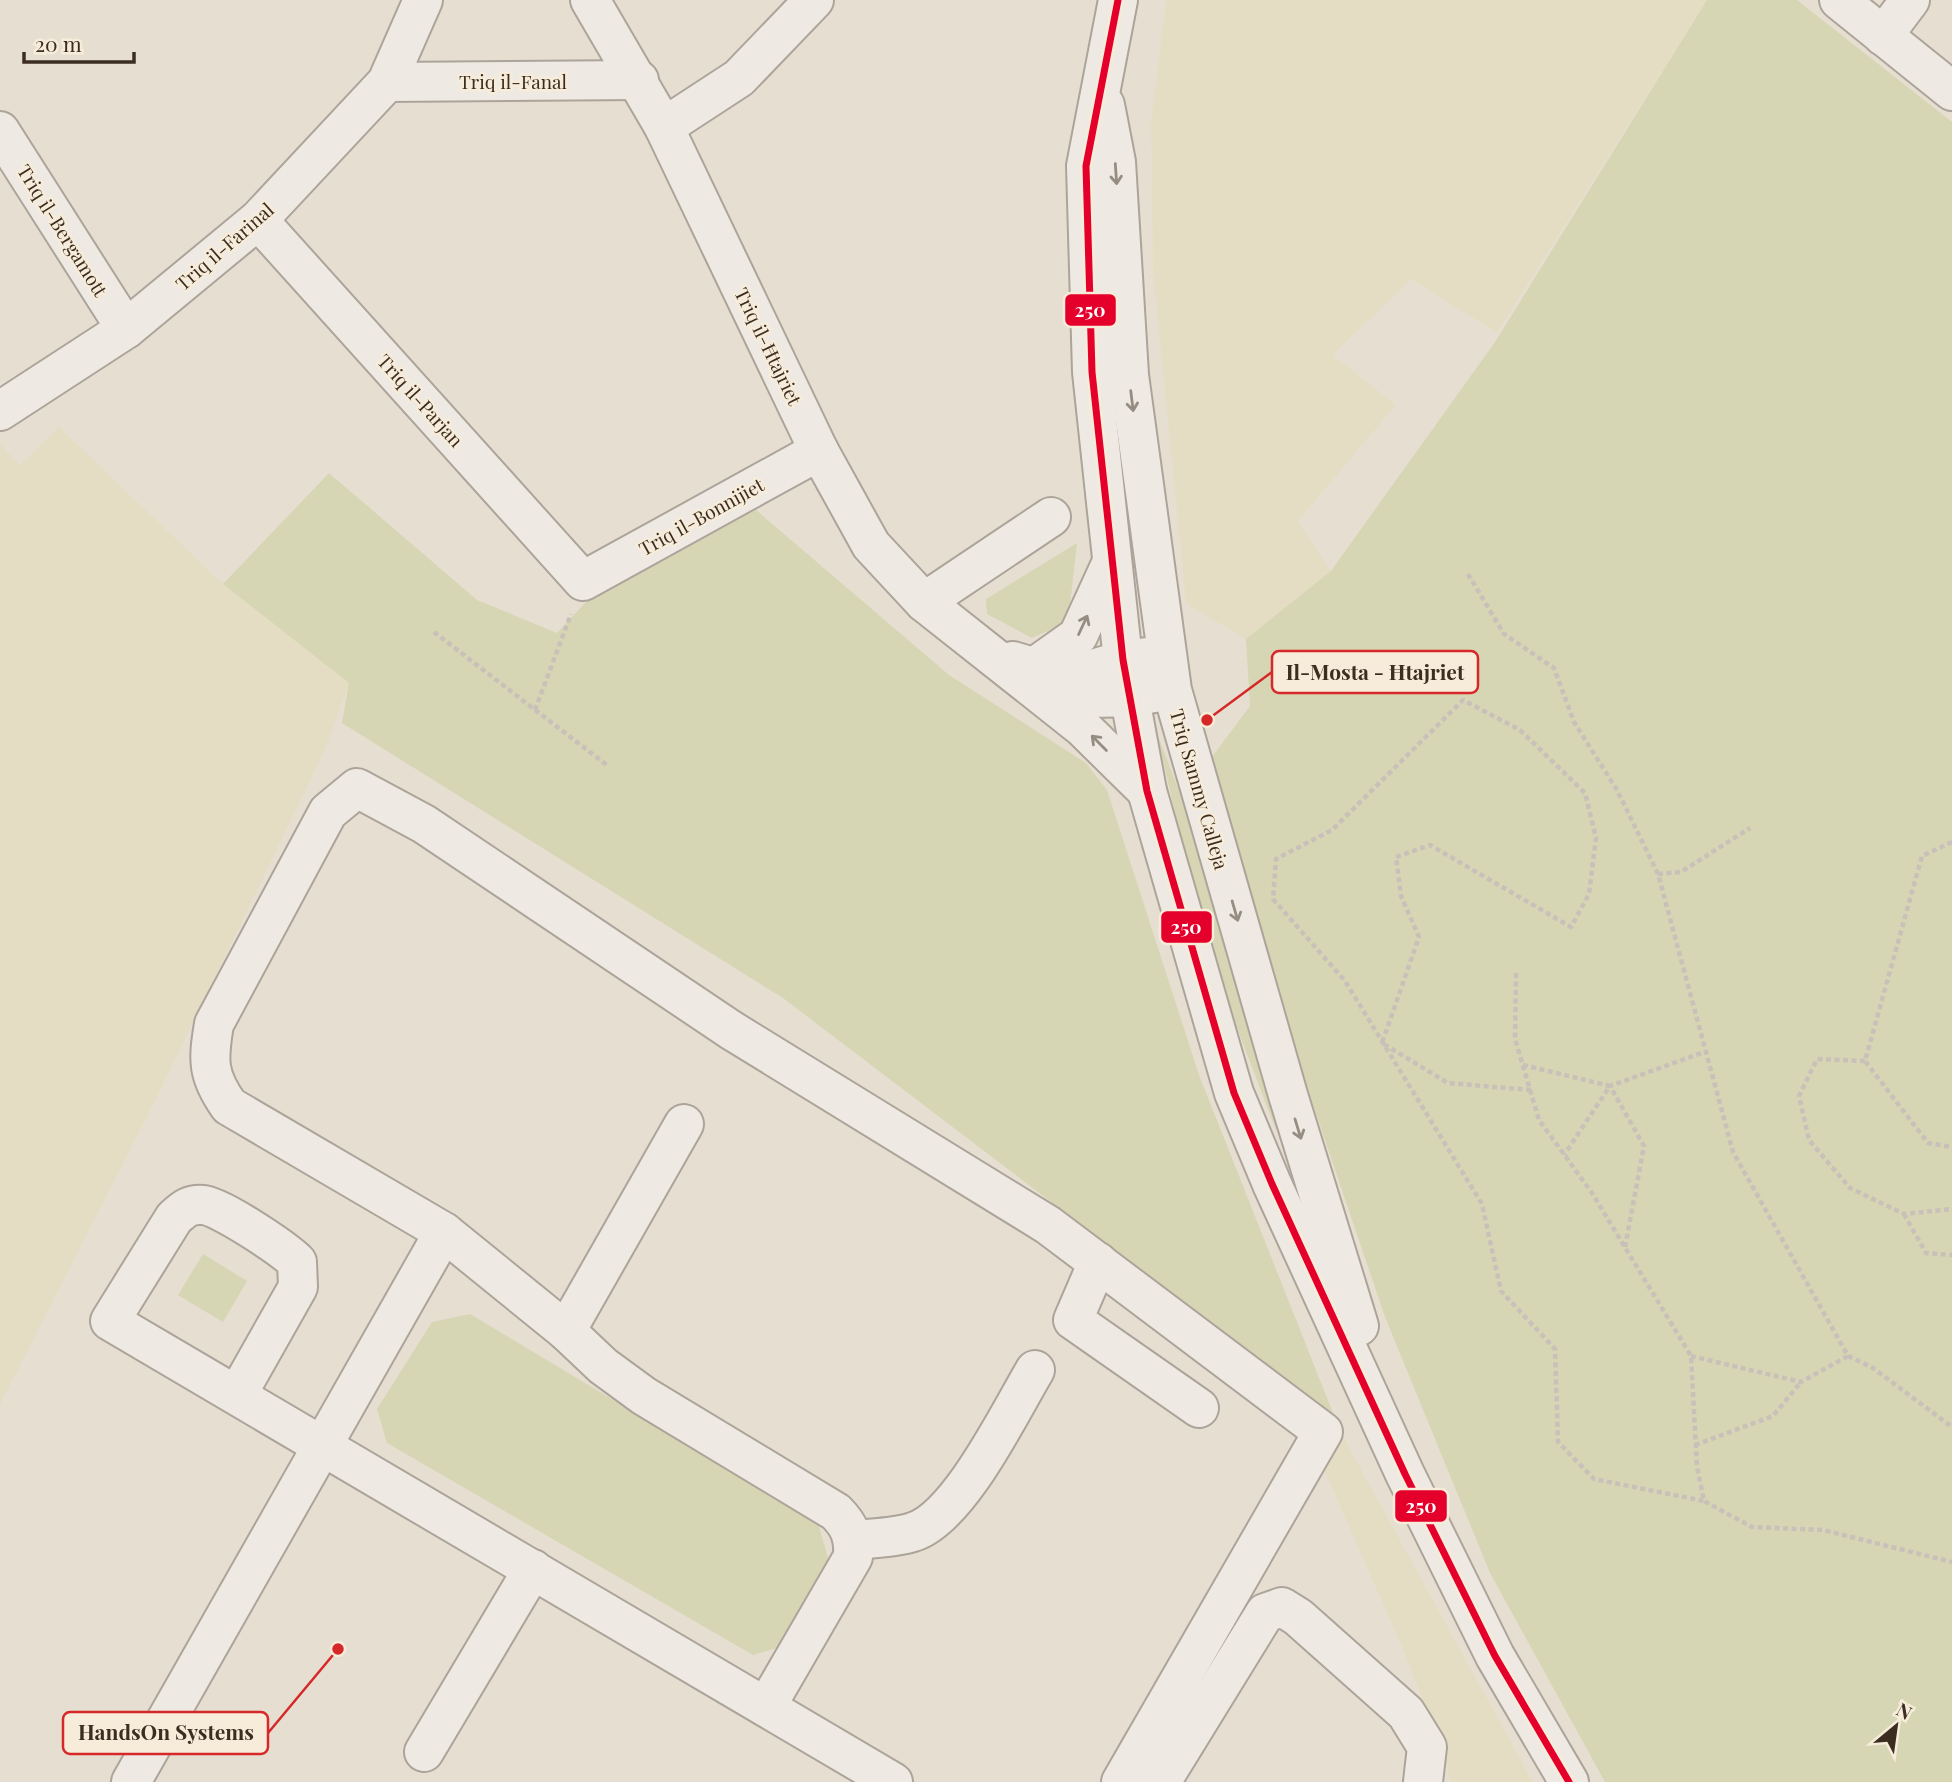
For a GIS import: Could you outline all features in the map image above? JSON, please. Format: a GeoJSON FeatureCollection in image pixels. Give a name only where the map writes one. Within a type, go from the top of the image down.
{"type":"FeatureCollection","features":[{"type":"Feature","properties":{"kind":"street","name":"Triq il-Farinal"},"geometry":{"type":"LineString","coordinates":[[0,411],[126,329],[258,220],[387,82],[423,0]]}},
{"type":"Feature","properties":{"kind":"street","name":"Triq il-Ħtajriet"},"geometry":{"type":"LineString","coordinates":[[590,0],[664,127],[819,451],[871,545],[924,602],[994,656],[1069,698],[1129,697],[1174,666]]}},
{"type":"Feature","properties":{"kind":"street"},"geometry":{"type":"LineString","coordinates":[[664,127],[739,78],[814,0]]}},
{"type":"Feature","properties":{"kind":"street","name":"Triq Sammy Calleja"},"geometry":{"type":"LineString","coordinates":[[1118,0],[1086,166],[1092,372],[1123,660],[1147,791],[1234,1093],[1272,1184],[1405,1474],[1495,1656],[1569,1782]]}},
{"type":"Feature","properties":{"kind":"street"},"geometry":{"type":"LineString","coordinates":[[1839,0],[1952,91]]}},
{"type":"Feature","properties":{"kind":"street"},"geometry":{"type":"LineString","coordinates":[[1883,36],[1910,0]]}},
{"type":"Feature","properties":{"kind":"street","name":"Triq il-Fanal"},"geometry":{"type":"LineString","coordinates":[[387,82],[639,80]]}},
{"type":"Feature","properties":{"kind":"street","name":"Triq Sammy Calleja"},"geometry":{"type":"LineString","coordinates":[[1101,83],[1116,162],[1129,375],[1174,666],[1288,1095],[1405,1474]]}},
{"type":"Feature","properties":{"kind":"street","name":"Triq il-Bergamott"},"geometry":{"type":"LineString","coordinates":[[0,131],[126,329]]}},
{"type":"Feature","properties":{"kind":"street","name":"Triq il-Parjan"},"geometry":{"type":"LineString","coordinates":[[258,220],[583,581]]}},
{"type":"Feature","properties":{"kind":"street","name":"Triq il-Bonnijiet"},"geometry":{"type":"LineString","coordinates":[[583,581],[819,451]]}},
{"type":"Feature","properties":{"kind":"street"},"geometry":{"type":"LineString","coordinates":[[924,602],[1051,516]]}},
{"type":"Feature","properties":{"kind":"street"},"geometry":{"type":"LineString","coordinates":[[1034,678],[1079,636],[1111,564]]}},
{"type":"Feature","properties":{"kind":"street","name":"Triq il-Ħtajriet"},"geometry":{"type":"LineString","coordinates":[[1034,678],[1066,677],[1123,660],[1174,666]]}},
{"type":"Feature","properties":{"kind":"street","name":"Triq il-Ħtajriet"},"geometry":{"type":"LineString","coordinates":[[1034,678],[1147,791]]}},
{"type":"Feature","properties":{"kind":"street"},"geometry":{"type":"LineString","coordinates":[[766,1707],[853,1557],[854,1540],[848,1524],[836,1512],[644,1396],[603,1366],[566,1331],[444,1232],[229,1106],[214,1085],[208,1058],[214,1024],[328,812],[357,788],[424,824],[624,961],[1048,1225],[1323,1432],[1121,1782]]}},
{"type":"Feature","properties":{"kind":"street"},"geometry":{"type":"LineString","coordinates":[[566,1331],[684,1124]]}},
{"type":"Feature","properties":{"kind":"street"},"geometry":{"type":"LineString","coordinates":[[237,1395],[298,1287],[297,1262],[287,1252],[219,1212],[205,1205],[187,1206],[174,1218],[110,1321],[893,1782]]}},
{"type":"Feature","properties":{"kind":"street"},"geometry":{"type":"LineString","coordinates":[[131,1782],[444,1232]]}},
{"type":"Feature","properties":{"kind":"street"},"geometry":{"type":"LineString","coordinates":[[1098,1262],[1073,1320],[1199,1408]]}},
{"type":"Feature","properties":{"kind":"street"},"geometry":{"type":"LineString","coordinates":[[854,1540],[914,1532],[939,1519],[961,1491],[1035,1370]]}},
{"type":"Feature","properties":{"kind":"street"},"geometry":{"type":"LineString","coordinates":[[424,1752],[534,1569]]}},
{"type":"Feature","properties":{"kind":"street"},"geometry":{"type":"LineString","coordinates":[[1161,1782],[1265,1613],[1282,1607],[1298,1616],[1406,1713],[1427,1747],[1423,1782]]}},
{"type":"Feature","properties":{"kind":"path"},"geometry":{"type":"LineString","coordinates":[[1468,574],[1504,634],[1554,668],[1574,722],[1617,790],[1658,874],[1733,1152],[1848,1356],[1872,1368],[1952,1427]]}},
{"type":"Feature","properties":{"kind":"path"},"geometry":{"type":"LineString","coordinates":[[535,710],[583,581]]}},
{"type":"Feature","properties":{"kind":"path"},"geometry":{"type":"LineString","coordinates":[[434,632],[608,766]]}},
{"type":"Feature","properties":{"kind":"path"},"geometry":{"type":"LineString","coordinates":[[1382,1043],[1419,937],[1401,896],[1396,857],[1430,845],[1571,927],[1589,894],[1596,838],[1585,793],[1520,730],[1463,700],[1332,830],[1276,859],[1273,899],[1345,981],[1382,1043],[1482,1204],[1501,1291],[1555,1349],[1558,1442],[1594,1479],[1704,1501],[1752,1527],[1823,1530],[1952,1562]]}},
{"type":"Feature","properties":{"kind":"path"},"geometry":{"type":"LineString","coordinates":[[1658,874],[1681,872],[1750,828]]}},
{"type":"Feature","properties":{"kind":"path"},"geometry":{"type":"LineString","coordinates":[[1866,1061],[1922,856],[1952,842]]}},
{"type":"Feature","properties":{"kind":"path"},"geometry":{"type":"LineString","coordinates":[[1516,973],[1516,1039],[1539,1120],[1625,1248],[1690,1356],[1695,1445],[1704,1501]]}},
{"type":"Feature","properties":{"kind":"path"},"geometry":{"type":"LineString","coordinates":[[1382,1043],[1448,1083],[1531,1090]]}},
{"type":"Feature","properties":{"kind":"path"},"geometry":{"type":"LineString","coordinates":[[1523,1065],[1610,1086],[1704,1052]]}},
{"type":"Feature","properties":{"kind":"path"},"geometry":{"type":"LineString","coordinates":[[1866,1061],[1816,1059],[1800,1096],[1809,1140],[1850,1188],[1904,1214],[1952,1209]]}},
{"type":"Feature","properties":{"kind":"path"},"geometry":{"type":"LineString","coordinates":[[1866,1061],[1928,1143],[1952,1147]]}},
{"type":"Feature","properties":{"kind":"path"},"geometry":{"type":"LineString","coordinates":[[1564,1154],[1610,1086]]}},
{"type":"Feature","properties":{"kind":"path"},"geometry":{"type":"LineString","coordinates":[[1610,1086],[1644,1146],[1625,1248]]}},
{"type":"Feature","properties":{"kind":"path"},"geometry":{"type":"LineString","coordinates":[[1904,1214],[1926,1253],[1952,1255]]}},
{"type":"Feature","properties":{"kind":"path"},"geometry":{"type":"LineString","coordinates":[[1690,1356],[1801,1382]]}},
{"type":"Feature","properties":{"kind":"path"},"geometry":{"type":"LineString","coordinates":[[1695,1445],[1773,1416],[1801,1382],[1848,1356]]}},
{"type":"Feature","properties":{"kind":"shaded area"},"geometry":{"type":"Polygon","coordinates":[[[1166,0],[1707,0],[1497,333],[1411,279],[1333,355],[1396,405],[1298,521],[1331,571],[1246,639],[1186,604],[1153,272],[1151,121],[1166,0]]]}},
{"type":"Feature","properties":{"kind":"shaded area"},"geometry":{"type":"Polygon","coordinates":[[[59,427],[223,584],[350,683],[324,752],[154,1103],[0,1405],[0,444],[20,465],[59,427]]]}},
{"type":"Feature","properties":{"kind":"shaded area"},"geometry":{"type":"Polygon","coordinates":[[[1339,1429],[1533,1782],[1450,1782],[1446,1760],[1402,1647],[1324,1470],[1339,1429]]]}},
{"type":"Feature","properties":{"kind":"green space"},"geometry":{"type":"Polygon","coordinates":[[[1707,0],[1797,0],[1952,122],[1952,1782],[1605,1782],[1490,1573],[1385,1317],[1289,1034],[1212,757],[1250,706],[1246,639],[1331,571],[1495,342],[1707,0]]]}},
{"type":"Feature","properties":{"kind":"green space"},"geometry":{"type":"Polygon","coordinates":[[[329,473],[477,600],[557,633],[585,603],[756,510],[949,675],[1086,763],[1107,790],[1199,1075],[1335,1418],[783,998],[342,723],[349,683],[223,584],[329,473]]]}},
{"type":"Feature","properties":{"kind":"green space"},"geometry":{"type":"Polygon","coordinates":[[[1077,543],[1068,622],[1032,638],[987,614],[986,599],[1077,543]]]}},
{"type":"Feature","properties":{"kind":"green space"},"geometry":{"type":"Polygon","coordinates":[[[1157,733],[1210,873],[1277,1133],[1203,938],[1157,733]]]}},
{"type":"Feature","properties":{"kind":"green space"},"geometry":{"type":"Polygon","coordinates":[[[203,1254],[247,1281],[223,1322],[178,1295],[203,1254]]]}},
{"type":"Feature","properties":{"kind":"green space"},"geometry":{"type":"Polygon","coordinates":[[[470,1314],[818,1523],[831,1568],[787,1645],[753,1655],[387,1443],[377,1409],[432,1322],[470,1314]]]}},
{"type":"Feature","properties":{"kind":"transit line","name":"250"},"geometry":{"type":"LineString","coordinates":[[1118,0],[1086,166],[1092,372],[1123,660],[1147,791],[1234,1093],[1272,1184],[1405,1474],[1495,1656],[1569,1782]]}},
{"type":"Feature","properties":{"kind":"place","name":"Il-Mosta - Ħtajriet"},"geometry":{"type":"Point","coordinates":[1207,720]}},
{"type":"Feature","properties":{"kind":"place","name":"HandsOn Systems"},"geometry":{"type":"Point","coordinates":[338,1649]}}]}
